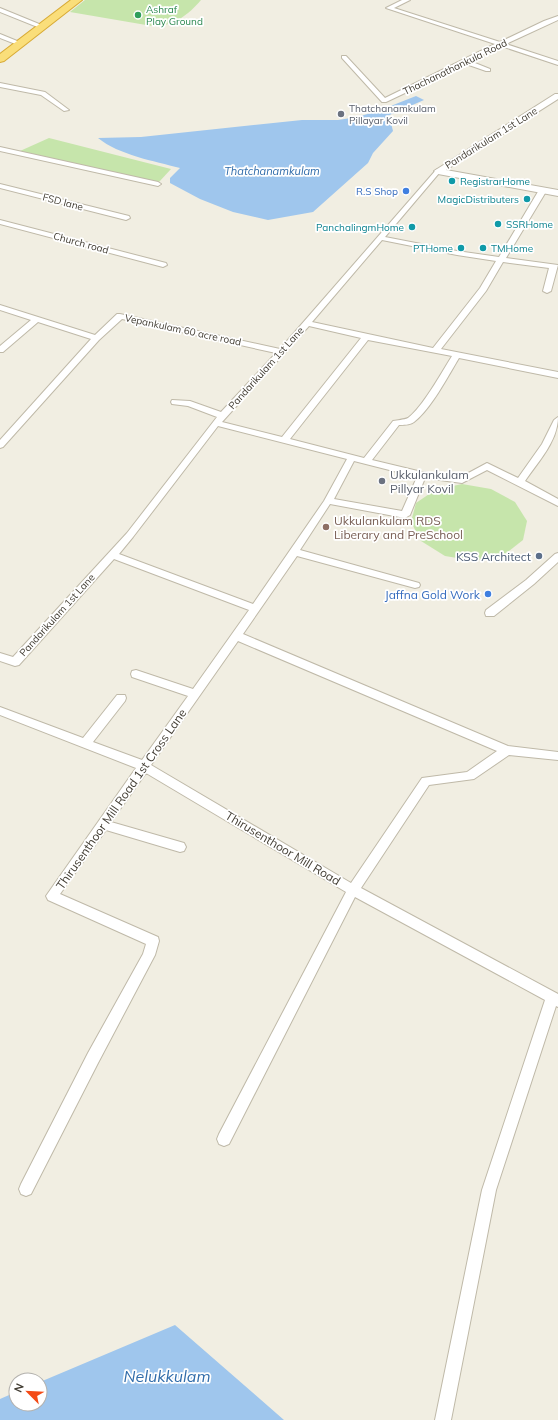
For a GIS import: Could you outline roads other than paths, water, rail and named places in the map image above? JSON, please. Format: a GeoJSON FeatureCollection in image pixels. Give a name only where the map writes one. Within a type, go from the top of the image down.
{"type":"FeatureCollection","features":[{"type":"Feature","properties":{"kind":"highway"},"geometry":{"type":"LineString","coordinates":[[0,59],[77,0]]}},
{"type":"Feature","properties":{"kind":"street"},"geometry":{"type":"LineString","coordinates":[[408,0],[389,8],[558,63]]}},
{"type":"Feature","properties":{"kind":"street"},"geometry":{"type":"LineString","coordinates":[[0,10],[42,27]]}},
{"type":"Feature","properties":{"kind":"street","name":"Thachanathankula Road"},"geometry":{"type":"LineString","coordinates":[[344,57],[384,101],[467,62],[546,22],[558,18]]}},
{"type":"Feature","properties":{"kind":"street"},"geometry":{"type":"LineString","coordinates":[[0,36],[20,44]]}},
{"type":"Feature","properties":{"kind":"street"},"geometry":{"type":"LineString","coordinates":[[467,62],[488,70]]}},
{"type":"Feature","properties":{"kind":"street"},"geometry":{"type":"LineString","coordinates":[[0,85],[43,93],[66,110]]}},
{"type":"Feature","properties":{"kind":"street","name":"Pandarikulam 1st Lane"},"geometry":{"type":"LineString","coordinates":[[0,658],[15,662],[112,555],[220,420],[282,352],[438,170],[558,96]]}},
{"type":"Feature","properties":{"kind":"street"},"geometry":{"type":"LineString","coordinates":[[0,148],[158,184]]}},
{"type":"Feature","properties":{"kind":"street"},"geometry":{"type":"LineString","coordinates":[[438,170],[558,193]]}},
{"type":"Feature","properties":{"kind":"street","name":"FSD lane"},"geometry":{"type":"LineString","coordinates":[[0,186],[126,218]]}},
{"type":"Feature","properties":{"kind":"street"},"geometry":{"type":"LineString","coordinates":[[436,350],[483,289],[543,190]]}},
{"type":"Feature","properties":{"kind":"street","name":"Church road"},"geometry":{"type":"LineString","coordinates":[[0,222],[163,265]]}},
{"type":"Feature","properties":{"kind":"street"},"geometry":{"type":"LineString","coordinates":[[381,238],[501,260],[556,267],[547,291]]}},
{"type":"Feature","properties":{"kind":"street"},"geometry":{"type":"LineString","coordinates":[[0,445],[96,338],[1,308]]}},
{"type":"Feature","properties":{"kind":"street","name":"Vepankulam 60 acre road"},"geometry":{"type":"LineString","coordinates":[[96,338],[120,316],[282,352]]}},
{"type":"Feature","properties":{"kind":"street"},"geometry":{"type":"LineString","coordinates":[[0,350],[37,319]]}},
{"type":"Feature","properties":{"kind":"street"},"geometry":{"type":"LineString","coordinates":[[307,322],[366,337],[558,375]]}},
{"type":"Feature","properties":{"kind":"street"},"geometry":{"type":"LineString","coordinates":[[284,441],[366,337]]}},
{"type":"Feature","properties":{"kind":"street"},"geometry":{"type":"LineString","coordinates":[[366,461],[396,422],[410,421],[416,415],[437,388],[457,355]]}},
{"type":"Feature","properties":{"kind":"street"},"geometry":{"type":"LineString","coordinates":[[174,402],[190,404],[220,420],[284,441],[422,475],[462,480],[487,466],[558,503]]}},
{"type":"Feature","properties":{"kind":"street"},"geometry":{"type":"LineString","coordinates":[[520,482],[546,444],[558,420]]}},
{"type":"Feature","properties":{"kind":"street","name":"Thirusenthoor Mill Road 1st Cross Lane"},"geometry":{"type":"LineString","coordinates":[[26,1189],[93,1058],[149,955],[153,941],[136,932],[52,896],[237,636],[328,501],[352,458]]}},
{"type":"Feature","properties":{"kind":"street"},"geometry":{"type":"LineString","coordinates":[[328,501],[405,515],[422,475]]}},
{"type":"Feature","properties":{"kind":"street"},"geometry":{"type":"LineString","coordinates":[[294,552],[415,586]]}},
{"type":"Feature","properties":{"kind":"street"},"geometry":{"type":"LineString","coordinates":[[112,555],[255,609]]}},
{"type":"Feature","properties":{"kind":"street"},"geometry":{"type":"LineString","coordinates":[[490,613],[530,582],[558,556]]}},
{"type":"Feature","properties":{"kind":"street"},"geometry":{"type":"LineString","coordinates":[[237,636],[507,750],[558,756]]}},
{"type":"Feature","properties":{"kind":"street"},"geometry":{"type":"LineString","coordinates":[[136,674],[195,694]]}},
{"type":"Feature","properties":{"kind":"street"},"geometry":{"type":"LineString","coordinates":[[86,744],[121,698]]}},
{"type":"Feature","properties":{"kind":"street","name":"Thirusenthoor Mill Road"},"geometry":{"type":"LineString","coordinates":[[0,711],[144,766],[353,890],[555,1000]]}},
{"type":"Feature","properties":{"kind":"street"},"geometry":{"type":"LineString","coordinates":[[224,1139],[353,890],[426,780],[470,776],[507,750]]}},
{"type":"Feature","properties":{"kind":"street"},"geometry":{"type":"LineString","coordinates":[[103,824],[180,848]]}},
{"type":"Feature","properties":{"kind":"street"},"geometry":{"type":"LineString","coordinates":[[443,1420],[489,1190],[555,1000]]}},
{"type":"Feature","properties":{"kind":"water","name":"Thatchanamkulam"},"geometry":{"type":"Polygon","coordinates":[[[416,96],[424,100],[385,117],[391,123],[393,131],[373,153],[368,163],[313,212],[268,220],[233,212],[200,199],[170,183],[170,178],[180,168],[126,153],[106,144],[98,138],[141,137],[302,120],[338,120],[357,117],[378,111],[416,96]]]}},
{"type":"Feature","properties":{"kind":"water","name":"Nelukkulam"},"geometry":{"type":"Polygon","coordinates":[[[175,1325],[284,1420],[0,1420],[0,1399],[8,1396],[8,1412],[48,1412],[48,1379],[175,1325]]]}},
{"type":"Feature","properties":{"kind":"place","name":"Ashraf Play Ground"},"geometry":{"type":"Point","coordinates":[138,15]}},
{"type":"Feature","properties":{"kind":"place","name":"Thatchanamkulam Pillayar Kovil"},"geometry":{"type":"Point","coordinates":[341,114]}},
{"type":"Feature","properties":{"kind":"place","name":"RegistrarHome"},"geometry":{"type":"Point","coordinates":[452,181]}},
{"type":"Feature","properties":{"kind":"place","name":"R.S Shop"},"geometry":{"type":"Point","coordinates":[406,191]}},
{"type":"Feature","properties":{"kind":"place","name":"MagicDistributers"},"geometry":{"type":"Point","coordinates":[527,199]}},
{"type":"Feature","properties":{"kind":"place","name":"SSRHome"},"geometry":{"type":"Point","coordinates":[498,224]}},
{"type":"Feature","properties":{"kind":"place","name":"PanchalingmHome"},"geometry":{"type":"Point","coordinates":[412,227]}},
{"type":"Feature","properties":{"kind":"place","name":"PTHome"},"geometry":{"type":"Point","coordinates":[461,248]}},
{"type":"Feature","properties":{"kind":"place","name":"TMHome"},"geometry":{"type":"Point","coordinates":[483,248]}},
{"type":"Feature","properties":{"kind":"place","name":"Ukkulankulam Pillyar Kovil"},"geometry":{"type":"Point","coordinates":[382,481]}},
{"type":"Feature","properties":{"kind":"place","name":"Ukkulankulam RDS Liberary and PreSchool"},"geometry":{"type":"Point","coordinates":[326,527]}},
{"type":"Feature","properties":{"kind":"place","name":"KSS Architect"},"geometry":{"type":"Point","coordinates":[539,556]}},
{"type":"Feature","properties":{"kind":"place","name":"Jaffna Gold Work"},"geometry":{"type":"Point","coordinates":[488,594]}}]}
